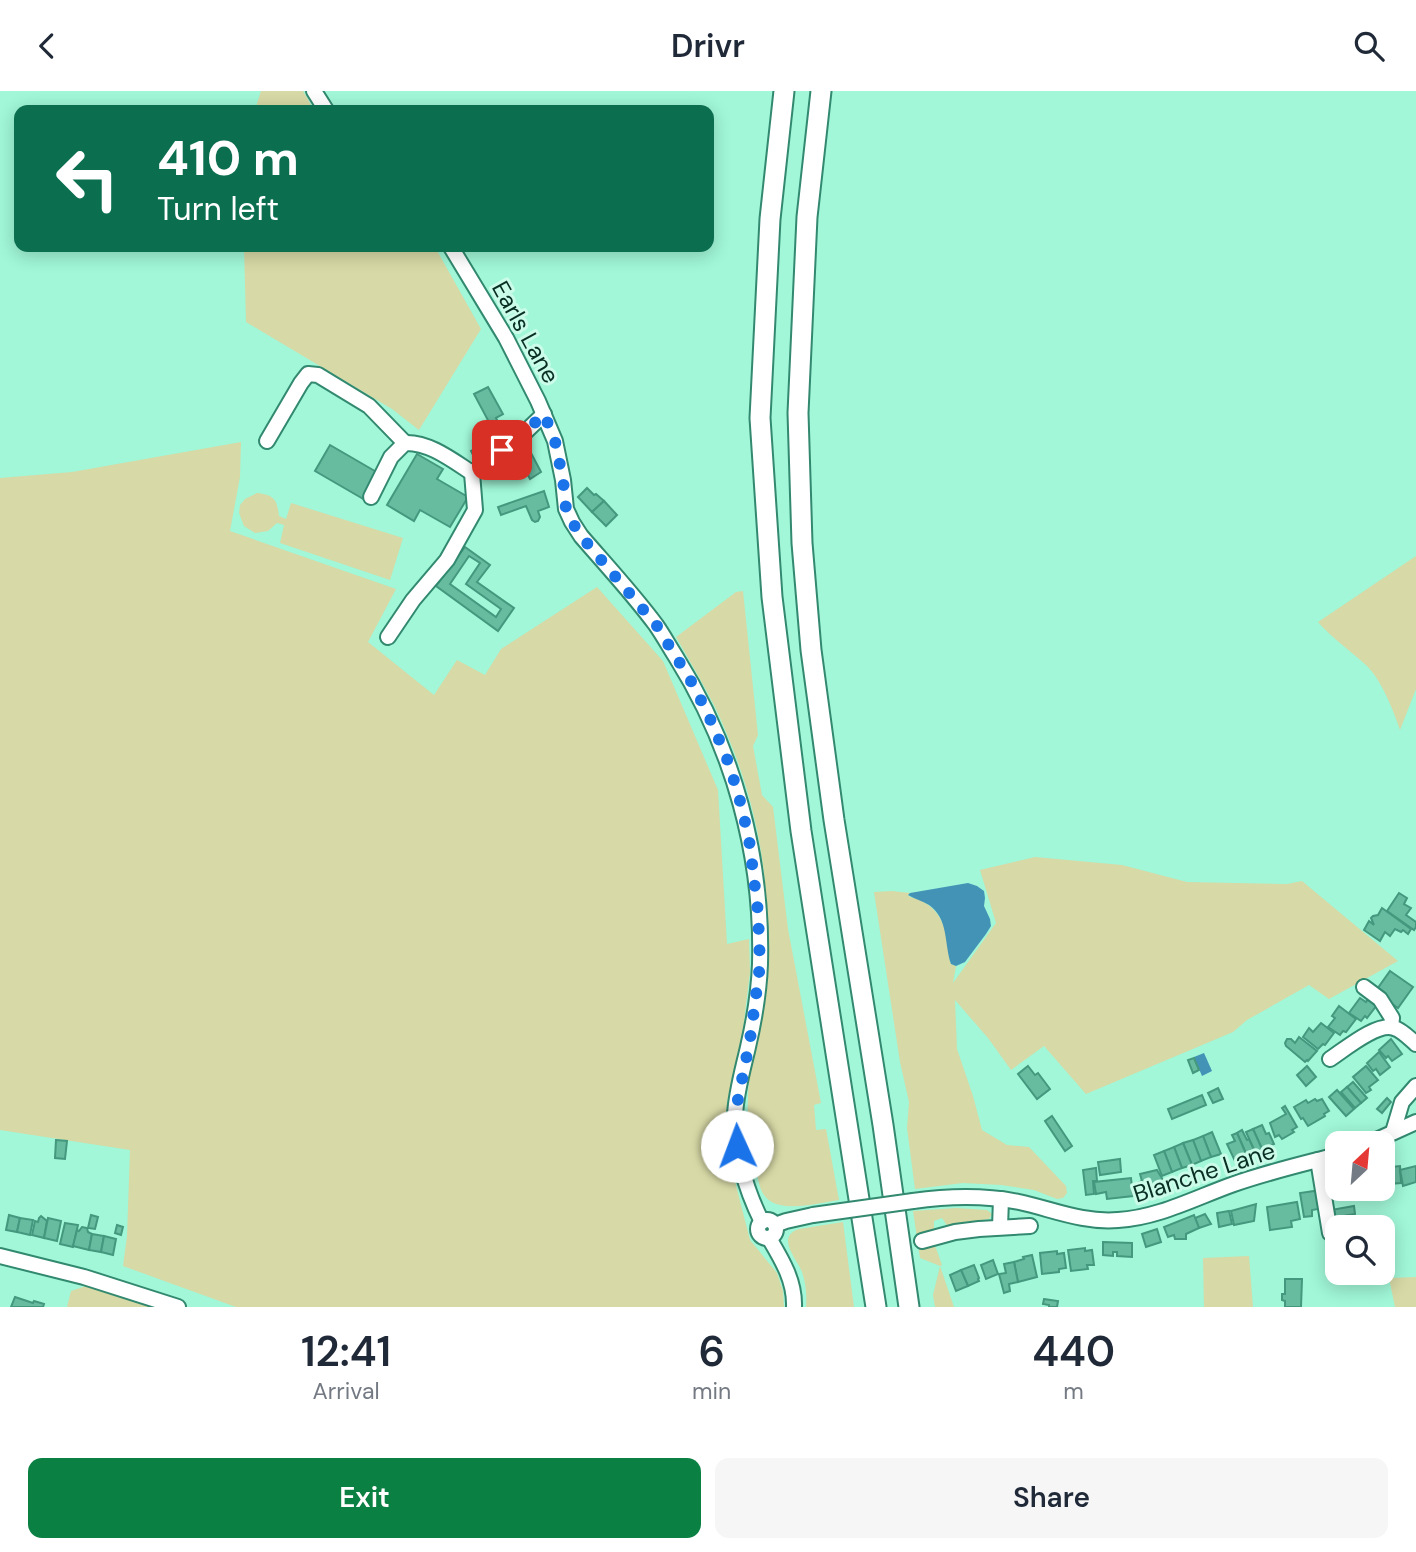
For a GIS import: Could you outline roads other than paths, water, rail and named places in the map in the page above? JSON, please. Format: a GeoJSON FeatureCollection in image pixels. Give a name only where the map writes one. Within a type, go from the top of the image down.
{"type":"FeatureCollection","features":[{"type":"Feature","properties":{"kind":"highway"},"geometry":{"type":"LineString","coordinates":[[783,91],[770,219],[760,418],[772,597],[801,831],[876,1307]]}},
{"type":"Feature","properties":{"kind":"highway"},"geometry":{"type":"LineString","coordinates":[[821,91],[807,217],[799,413],[802,543],[811,650],[834,820],[909,1307]]}},
{"type":"Feature","properties":{"kind":"street","name":"Earls Lane"},"geometry":{"type":"LineString","coordinates":[[454,252],[506,338],[544,414],[555,441],[566,509],[572,522],[657,626],[694,686],[724,750],[749,839],[758,912],[760,965],[750,1040],[735,1114],[740,1165],[746,1187],[769,1228]]}},
{"type":"Feature","properties":{"kind":"street"},"geometry":{"type":"LineString","coordinates":[[267,441],[308,374],[318,375],[369,406],[405,443]]}},
{"type":"Feature","properties":{"kind":"street"},"geometry":{"type":"LineString","coordinates":[[472,473],[517,440],[544,414]]}},
{"type":"Feature","properties":{"kind":"street"},"geometry":{"type":"LineString","coordinates":[[371,497],[391,457],[405,443],[414,443],[445,455],[472,473]]}},
{"type":"Feature","properties":{"kind":"street"},"geometry":{"type":"LineString","coordinates":[[388,637],[413,600],[447,560],[475,510],[472,473]]}},
{"type":"Feature","properties":{"kind":"street"},"geometry":{"type":"LineString","coordinates":[[1364,987],[1380,999],[1392,1018],[1391,1027]]}},
{"type":"Feature","properties":{"kind":"street"},"geometry":{"type":"LineString","coordinates":[[1330,1059],[1376,1029],[1385,1027],[1394,1028],[1416,1044]]}},
{"type":"Feature","properties":{"kind":"street"},"geometry":{"type":"LineString","coordinates":[[1393,1131],[1402,1102],[1416,1086]]}},
{"type":"Feature","properties":{"kind":"street"},"geometry":{"type":"LineString","coordinates":[[1395,1132],[1414,1127]]}},
{"type":"Feature","properties":{"kind":"street","name":"Blanche Lane"},"geometry":{"type":"LineString","coordinates":[[769,1228],[786,1220],[813,1215],[941,1197],[1001,1199],[1101,1221],[1129,1219],[1152,1214],[1237,1182],[1325,1158]]}},
{"type":"Feature","properties":{"kind":"street"},"geometry":{"type":"LineString","coordinates":[[1318,1160],[1327,1215]]}},
{"type":"Feature","properties":{"kind":"street"},"geometry":{"type":"LineString","coordinates":[[1000,1227],[1001,1199]]}},
{"type":"Feature","properties":{"kind":"street"},"geometry":{"type":"LineString","coordinates":[[922,1241],[955,1232],[1030,1226]]}},
{"type":"Feature","properties":{"kind":"street"},"geometry":{"type":"LineString","coordinates":[[769,1228],[790,1279],[794,1292],[794,1307]]}},
{"type":"Feature","properties":{"kind":"street"},"geometry":{"type":"LineString","coordinates":[[0,1256],[84,1277],[178,1307]]}},
{"type":"Feature","properties":{"kind":"water"},"geometry":{"type":"Polygon","coordinates":[[[968,883],[984,891],[984,906],[991,926],[965,962],[956,966],[951,964],[940,917],[929,905],[908,895],[968,883]]]}},
{"type":"Feature","properties":{"kind":"water"},"geometry":{"type":"Polygon","coordinates":[[[1204,1053],[1212,1071],[1202,1076],[1194,1057],[1204,1053]]]}}]}
